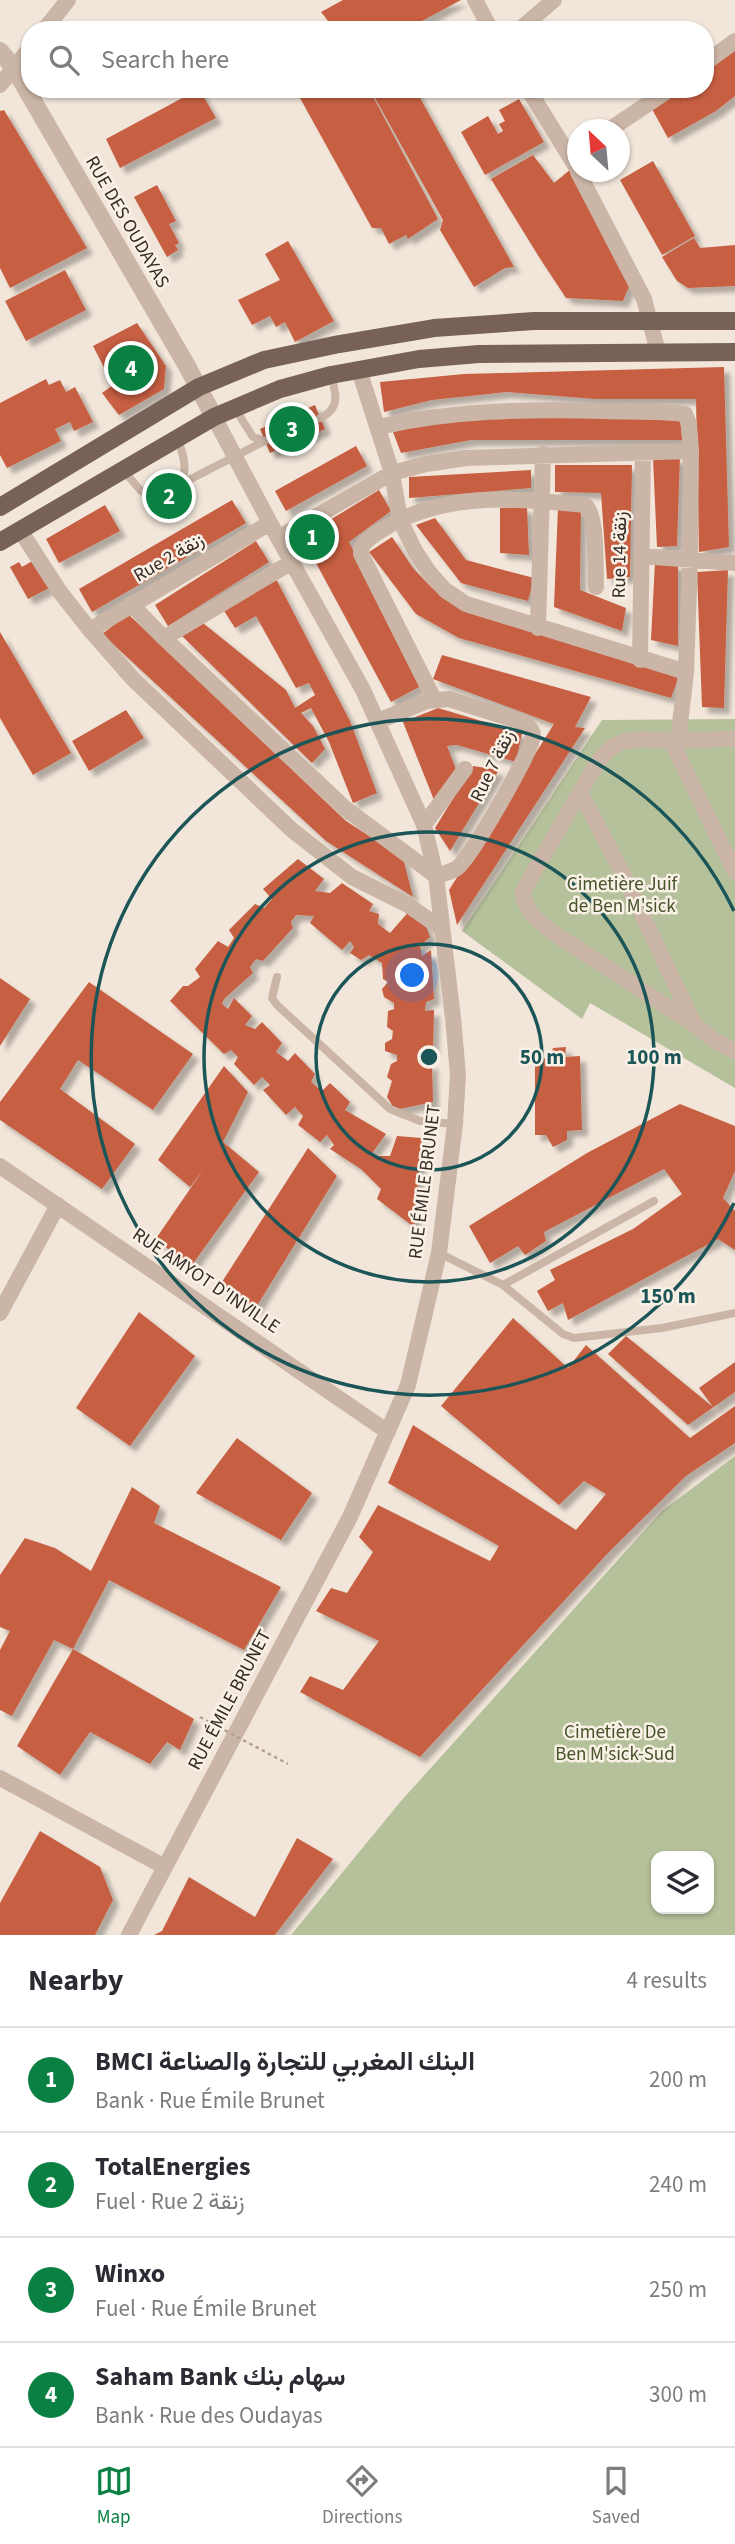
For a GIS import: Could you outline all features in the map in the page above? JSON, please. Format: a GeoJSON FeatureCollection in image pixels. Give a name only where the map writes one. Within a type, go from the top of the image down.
{"type":"FeatureCollection","features":[{"type":"Feature","properties":{"kind":"main road"},"geometry":{"type":"LineString","coordinates":[[2,501],[199,387],[264,360],[434,328],[534,321],[735,321]]}},
{"type":"Feature","properties":{"kind":"main road"},"geometry":{"type":"LineString","coordinates":[[0,542],[214,417],[280,389],[331,375],[419,359],[479,354],[735,352]]}},
{"type":"Feature","properties":{"kind":"street"},"geometry":{"type":"LineString","coordinates":[[51,21],[68,0]]}},
{"type":"Feature","properties":{"kind":"street"},"geometry":{"type":"LineString","coordinates":[[475,0],[486,21]]}},
{"type":"Feature","properties":{"kind":"street"},"geometry":{"type":"LineString","coordinates":[[530,21],[554,0]]}},
{"type":"Feature","properties":{"kind":"street"},"geometry":{"type":"LineString","coordinates":[[714,56],[735,41]]}},
{"type":"Feature","properties":{"kind":"street","name":"RUE DES OUDAYAS"},"geometry":{"type":"LineString","coordinates":[[0,51],[21,82]]}},
{"type":"Feature","properties":{"kind":"street"},"geometry":{"type":"LineString","coordinates":[[0,85],[21,59]]}},
{"type":"Feature","properties":{"kind":"street","name":"RUE DES OUDAYAS"},"geometry":{"type":"LineString","coordinates":[[30,98],[214,417]]}},
{"type":"Feature","properties":{"kind":"street"},"geometry":{"type":"LineString","coordinates":[[534,98],[567,143]]}},
{"type":"Feature","properties":{"kind":"street"},"geometry":{"type":"LineString","coordinates":[[625,119],[656,98]]}},
{"type":"Feature","properties":{"kind":"street"},"geometry":{"type":"LineString","coordinates":[[584,182],[644,299],[658,352]]}},
{"type":"Feature","properties":{"kind":"street"},"geometry":{"type":"LineString","coordinates":[[359,370],[392,473],[400,520],[415,551],[445,590],[466,604],[686,673]]}},
{"type":"Feature","properties":{"kind":"street"},"geometry":{"type":"LineString","coordinates":[[378,427],[434,416],[486,411],[552,410],[687,416],[691,451],[686,673],[675,741],[735,872]]}},
{"type":"Feature","properties":{"kind":"street","name":"RUE ÉMILE BRUNET"},"geometry":{"type":"LineString","coordinates":[[128,1935],[350,1517],[408,1385],[439,1253],[455,1124],[458,1075],[436,876],[425,825],[379,721],[214,417]]}},
{"type":"Feature","properties":{"kind":"street"},"geometry":{"type":"LineString","coordinates":[[278,538],[392,473],[466,458],[691,451]]}},
{"type":"Feature","properties":{"kind":"street","name":"Rue 14 زنقة"},"geometry":{"type":"LineString","coordinates":[[640,660],[643,452]]}},
{"type":"Feature","properties":{"kind":"street"},"geometry":{"type":"LineString","coordinates":[[538,628],[543,454]]}},
{"type":"Feature","properties":{"kind":"street"},"geometry":{"type":"LineString","coordinates":[[379,721],[434,699],[361,554],[360,548],[365,541],[400,520],[478,499],[585,505],[593,520],[596,587]]}},
{"type":"Feature","properties":{"kind":"street","name":"Rue 2 زنقة"},"geometry":{"type":"LineString","coordinates":[[90,630],[270,523]]}},
{"type":"Feature","properties":{"kind":"street"},"geometry":{"type":"LineString","coordinates":[[20,530],[60,592],[133,679],[292,830],[352,877],[408,905],[442,929]]}},
{"type":"Feature","properties":{"kind":"street"},"geometry":{"type":"LineString","coordinates":[[641,556],[735,563]]}},
{"type":"Feature","properties":{"kind":"street"},"geometry":{"type":"LineString","coordinates":[[164,638],[292,562]]}},
{"type":"Feature","properties":{"kind":"street"},"geometry":{"type":"LineString","coordinates":[[131,604],[346,809],[436,876]]}},
{"type":"Feature","properties":{"kind":"street","name":"Rue 7 زنقة"},"geometry":{"type":"LineString","coordinates":[[434,699],[449,699],[525,723],[532,732],[533,739],[469,855],[457,868],[436,876]]}},
{"type":"Feature","properties":{"kind":"street"},"geometry":{"type":"LineString","coordinates":[[735,739],[640,739],[610,748],[580,792],[523,891],[524,903],[530,915],[552,932],[694,1024],[715,1041],[735,1051]]}},
{"type":"Feature","properties":{"kind":"street"},"geometry":{"type":"LineString","coordinates":[[425,825],[465,769]]}},
{"type":"Feature","properties":{"kind":"street"},"geometry":{"type":"LineString","coordinates":[[580,792],[622,872],[694,1024]]}},
{"type":"Feature","properties":{"kind":"street","name":"RUE AMYOT D'INVILLE"},"geometry":{"type":"LineString","coordinates":[[0,1166],[388,1432]]}},
{"type":"Feature","properties":{"kind":"street"},"geometry":{"type":"LineString","coordinates":[[0,1313],[7,1286],[58,1205]]}},
{"type":"Feature","properties":{"kind":"street"},"geometry":{"type":"LineString","coordinates":[[0,1778],[164,1867]]}},
{"type":"Feature","properties":{"kind":"lane"},"geometry":{"type":"LineString","coordinates":[[320,418],[329,414],[335,405],[336,392],[331,375]]}},
{"type":"Feature","properties":{"kind":"lane"},"geometry":{"type":"LineString","coordinates":[[181,484],[265,441],[253,437],[234,407]]}},
{"type":"Feature","properties":{"kind":"lane"},"geometry":{"type":"LineString","coordinates":[[124,471],[141,491],[162,499],[176,492],[181,484],[183,456],[177,438]]}},
{"type":"Feature","properties":{"kind":"lane"},"geometry":{"type":"LineString","coordinates":[[277,977],[272,998],[276,1005],[390,1109],[420,1121],[455,1124]]}},
{"type":"Feature","properties":{"kind":"lane"},"geometry":{"type":"LineString","coordinates":[[503,1285],[654,1201]]}},
{"type":"Feature","properties":{"kind":"lane"},"geometry":{"type":"LineString","coordinates":[[439,1253],[503,1285],[563,1334],[575,1338],[648,1330],[735,1313]]}},
{"type":"Feature","properties":{"kind":"path"},"geometry":{"type":"LineString","coordinates":[[200,1717],[288,1764]]}},
{"type":"Feature","properties":{"kind":"green space","name":"Cimetière Juif de Ben M'sick"},"geometry":{"type":"Polygon","coordinates":[[[735,719],[735,1088],[590,1003],[582,1019],[462,931],[602,720],[735,719]]]}},
{"type":"Feature","properties":{"kind":"green space","name":"Cimetière De Ben M'sick-Sud"},"geometry":{"type":"Polygon","coordinates":[[[735,1456],[735,1935],[291,1935],[401,1801],[662,1511],[735,1456]]]}},
{"type":"Feature","properties":{"kind":"building"},"geometry":{"type":"Polygon","coordinates":[[[343,0],[461,0],[422,21],[328,21],[321,12],[343,0]]]}},
{"type":"Feature","properties":{"kind":"building"},"geometry":{"type":"Polygon","coordinates":[[[735,48],[735,96],[716,111],[668,138],[652,109],[668,98],[714,98],[714,65],[735,48]]]}},
{"type":"Feature","properties":{"kind":"building"},"geometry":{"type":"Polygon","coordinates":[[[182,98],[204,98],[216,118],[120,168],[106,139],[182,98]]]}},
{"type":"Feature","properties":{"kind":"building"},"geometry":{"type":"Polygon","coordinates":[[[300,98],[374,98],[438,219],[408,239],[406,235],[389,244],[381,228],[372,228],[300,98]]]}},
{"type":"Feature","properties":{"kind":"building"},"geometry":{"type":"Polygon","coordinates":[[[375,98],[420,98],[514,267],[505,268],[474,287],[440,230],[443,220],[375,98]]]}},
{"type":"Feature","properties":{"kind":"building"},"geometry":{"type":"Polygon","coordinates":[[[519,99],[544,142],[485,175],[461,132],[488,116],[498,134],[503,131],[499,124],[505,121],[499,110],[519,99]]]}},
{"type":"Feature","properties":{"kind":"building"},"geometry":{"type":"Polygon","coordinates":[[[4,110],[87,248],[10,288],[0,268],[0,111],[4,110]]]}},
{"type":"Feature","properties":{"kind":"building"},"geometry":{"type":"Polygon","coordinates":[[[533,155],[554,183],[567,172],[567,182],[578,182],[631,282],[623,301],[566,298],[491,179],[533,155]]]}},
{"type":"Feature","properties":{"kind":"building"},"geometry":{"type":"Polygon","coordinates":[[[653,161],[695,236],[662,255],[621,182],[630,182],[630,174],[653,161]]]}},
{"type":"Feature","properties":{"kind":"building"},"geometry":{"type":"Polygon","coordinates":[[[157,185],[176,221],[169,224],[179,243],[175,245],[178,250],[167,257],[134,197],[157,185]]]}},
{"type":"Feature","properties":{"kind":"building"},"geometry":{"type":"Polygon","coordinates":[[[694,238],[700,248],[735,245],[735,286],[688,288],[677,281],[662,257],[694,238]]]}},
{"type":"Feature","properties":{"kind":"building"},"geometry":{"type":"Polygon","coordinates":[[[288,241],[334,321],[295,342],[285,322],[276,327],[270,316],[252,325],[238,300],[280,280],[265,254],[288,241]]]}},
{"type":"Feature","properties":{"kind":"building"},"geometry":{"type":"Polygon","coordinates":[[[65,270],[86,310],[26,341],[5,301],[65,270]]]}},
{"type":"Feature","properties":{"kind":"building"},"geometry":{"type":"Polygon","coordinates":[[[137,323],[166,366],[164,389],[119,415],[102,393],[113,385],[93,346],[137,323]]]}},
{"type":"Feature","properties":{"kind":"building"},"geometry":{"type":"Polygon","coordinates":[[[724,367],[729,547],[699,552],[696,399],[595,399],[507,392],[432,400],[384,412],[380,382],[464,374],[724,367]]]}},
{"type":"Feature","properties":{"kind":"building"},"geometry":{"type":"Polygon","coordinates":[[[46,379],[49,385],[60,380],[66,392],[75,387],[93,422],[74,431],[70,422],[55,429],[61,441],[7,468],[0,455],[0,403],[46,379]]]}},
{"type":"Feature","properties":{"kind":"building"},"geometry":{"type":"Polygon","coordinates":[[[315,405],[325,429],[270,453],[260,429],[315,405]]]}},
{"type":"Feature","properties":{"kind":"building"},"geometry":{"type":"Polygon","coordinates":[[[453,418],[680,418],[682,440],[471,440],[401,453],[393,432],[453,418]]]}},
{"type":"Feature","properties":{"kind":"building"},"geometry":{"type":"Polygon","coordinates":[[[356,446],[367,466],[286,511],[275,491],[356,446]]]}},
{"type":"Feature","properties":{"kind":"building"},"geometry":{"type":"Polygon","coordinates":[[[680,457],[677,546],[657,547],[653,458],[680,457]]]}},
{"type":"Feature","properties":{"kind":"building"},"geometry":{"type":"Polygon","coordinates":[[[555,465],[632,465],[630,577],[607,579],[601,493],[555,492],[555,465]]]}},
{"type":"Feature","properties":{"kind":"building"},"geometry":{"type":"Polygon","coordinates":[[[531,470],[531,488],[409,498],[409,477],[531,470]]]}},
{"type":"Feature","properties":{"kind":"building"},"geometry":{"type":"Polygon","coordinates":[[[168,476],[182,502],[168,510],[154,484],[168,476]]]}},
{"type":"Feature","properties":{"kind":"building"},"geometry":{"type":"Polygon","coordinates":[[[379,490],[391,511],[349,542],[421,686],[391,702],[302,537],[379,490]]]}},
{"type":"Feature","properties":{"kind":"building"},"geometry":{"type":"Polygon","coordinates":[[[232,500],[246,523],[92,612],[79,589],[232,500]]]}},
{"type":"Feature","properties":{"kind":"building"},"geometry":{"type":"Polygon","coordinates":[[[105,505],[120,531],[59,563],[46,539],[105,505]]]}},
{"type":"Feature","properties":{"kind":"building"},"geometry":{"type":"Polygon","coordinates":[[[527,507],[529,555],[500,553],[500,508],[527,507]]]}},
{"type":"Feature","properties":{"kind":"building"},"geometry":{"type":"Polygon","coordinates":[[[558,507],[581,508],[580,590],[626,608],[622,631],[554,607],[558,507]]]}},
{"type":"Feature","properties":{"kind":"building"},"geometry":{"type":"Polygon","coordinates":[[[435,518],[466,560],[534,578],[528,601],[461,583],[416,525],[435,518]]]}},
{"type":"Feature","properties":{"kind":"building"},"geometry":{"type":"Polygon","coordinates":[[[392,537],[413,568],[432,588],[466,610],[679,676],[671,698],[459,638],[416,614],[369,552],[392,537]]]}},
{"type":"Feature","properties":{"kind":"building"},"geometry":{"type":"Polygon","coordinates":[[[256,541],[269,562],[168,626],[155,605],[256,541]]]}},
{"type":"Feature","properties":{"kind":"building"},"geometry":{"type":"Polygon","coordinates":[[[34,560],[49,588],[28,599],[10,567],[19,562],[22,567],[34,560]]]}},
{"type":"Feature","properties":{"kind":"building"},"geometry":{"type":"Polygon","coordinates":[[[655,562],[678,564],[678,646],[651,640],[655,562]]]}},
{"type":"Feature","properties":{"kind":"building"},"geometry":{"type":"Polygon","coordinates":[[[728,570],[724,708],[702,707],[697,572],[728,570]]]}},
{"type":"Feature","properties":{"kind":"building"},"geometry":{"type":"Polygon","coordinates":[[[274,575],[350,721],[377,793],[353,803],[329,742],[311,708],[301,713],[313,726],[325,749],[312,763],[182,636],[203,623],[286,690],[295,708],[315,695],[309,683],[296,688],[256,616],[235,628],[221,606],[274,575]]]}},
{"type":"Feature","properties":{"kind":"building"},"geometry":{"type":"Polygon","coordinates":[[[128,614],[346,821],[403,858],[413,897],[326,841],[102,634],[128,614]]]}},
{"type":"Feature","properties":{"kind":"building"},"geometry":{"type":"Polygon","coordinates":[[[0,632],[71,753],[33,775],[0,718],[0,632]]]}},
{"type":"Feature","properties":{"kind":"building"},"geometry":{"type":"Polygon","coordinates":[[[442,655],[591,697],[575,727],[585,728],[457,925],[449,890],[554,724],[433,679],[442,655]]]}},
{"type":"Feature","properties":{"kind":"building"},"geometry":{"type":"Polygon","coordinates":[[[438,708],[522,733],[516,762],[457,745],[447,746],[457,772],[434,800],[403,722],[438,708]]]}},
{"type":"Feature","properties":{"kind":"building"},"geometry":{"type":"Polygon","coordinates":[[[126,710],[144,738],[89,771],[72,741],[126,710]]]}},
{"type":"Feature","properties":{"kind":"building"},"geometry":{"type":"Polygon","coordinates":[[[473,766],[499,770],[450,851],[435,828],[473,766]]]}},
{"type":"Feature","properties":{"kind":"building"},"geometry":{"type":"Polygon","coordinates":[[[298,859],[324,879],[315,891],[330,893],[342,883],[373,904],[369,911],[379,914],[378,924],[390,933],[411,909],[423,918],[430,937],[420,946],[422,956],[431,950],[434,999],[426,1002],[425,1011],[434,1010],[433,1053],[424,1055],[423,1065],[432,1063],[433,1102],[395,1110],[387,1097],[392,1081],[387,1077],[391,1064],[397,1061],[397,1055],[385,1051],[385,1043],[392,1039],[393,1031],[387,1027],[388,1011],[394,1009],[394,1003],[384,997],[382,989],[388,982],[383,979],[382,963],[369,955],[361,960],[350,953],[354,947],[350,941],[342,950],[310,923],[314,916],[296,915],[291,922],[293,928],[263,961],[256,959],[250,967],[253,973],[224,999],[222,1004],[228,1009],[234,998],[252,1016],[245,1025],[255,1029],[262,1022],[282,1043],[276,1052],[288,1061],[295,1053],[315,1074],[311,1082],[322,1091],[330,1083],[350,1102],[345,1110],[386,1134],[370,1156],[390,1156],[397,1136],[422,1138],[414,1227],[377,1199],[381,1189],[361,1169],[330,1149],[334,1145],[327,1135],[320,1142],[298,1125],[303,1116],[295,1107],[286,1115],[263,1090],[270,1085],[262,1077],[254,1085],[234,1064],[238,1057],[231,1050],[224,1054],[170,1001],[183,986],[188,986],[200,977],[195,969],[218,941],[228,947],[234,938],[229,930],[255,904],[264,908],[272,899],[263,889],[298,859]]]}},
{"type":"Feature","properties":{"kind":"building"},"geometry":{"type":"Polygon","coordinates":[[[0,978],[30,999],[0,1046],[0,978]]]}},
{"type":"Feature","properties":{"kind":"building"},"geometry":{"type":"Polygon","coordinates":[[[89,982],[193,1054],[153,1110],[78,1060],[60,1089],[135,1144],[102,1189],[0,1120],[0,1102],[89,982]]]}},
{"type":"Feature","properties":{"kind":"building"},"geometry":{"type":"Polygon","coordinates":[[[566,1047],[565,1057],[580,1056],[582,1130],[567,1131],[567,1140],[553,1147],[546,1135],[535,1135],[535,1060],[551,1057],[553,1048],[566,1047]]]}},
{"type":"Feature","properties":{"kind":"building"},"geometry":{"type":"Polygon","coordinates":[[[224,1066],[248,1092],[223,1142],[259,1172],[192,1265],[155,1240],[203,1170],[190,1187],[158,1160],[224,1066]]]}},
{"type":"Feature","properties":{"kind":"building"},"geometry":{"type":"Polygon","coordinates":[[[680,1104],[735,1126],[735,1171],[723,1198],[735,1211],[735,1250],[718,1239],[568,1320],[563,1303],[548,1311],[537,1291],[555,1280],[550,1270],[633,1229],[682,1194],[664,1169],[544,1232],[546,1241],[525,1255],[518,1246],[490,1263],[469,1226],[587,1153],[680,1104]]]}},
{"type":"Feature","properties":{"kind":"building"},"geometry":{"type":"Polygon","coordinates":[[[308,1148],[337,1176],[255,1309],[220,1285],[308,1148]]]}},
{"type":"Feature","properties":{"kind":"building"},"geometry":{"type":"Polygon","coordinates":[[[139,1312],[195,1356],[130,1446],[76,1408],[139,1312]]]}},
{"type":"Feature","properties":{"kind":"building"},"geometry":{"type":"Polygon","coordinates":[[[513,1318],[568,1368],[586,1345],[690,1438],[735,1406],[735,1443],[686,1476],[609,1552],[420,1757],[300,1692],[310,1676],[343,1690],[379,1641],[316,1611],[331,1588],[347,1593],[373,1552],[359,1537],[378,1505],[490,1561],[499,1546],[388,1483],[413,1425],[576,1530],[606,1494],[584,1481],[559,1505],[441,1406],[513,1318]]]}},
{"type":"Feature","properties":{"kind":"building"},"geometry":{"type":"Polygon","coordinates":[[[626,1336],[713,1407],[699,1388],[735,1362],[735,1392],[688,1425],[608,1354],[626,1336]]]}},
{"type":"Feature","properties":{"kind":"building"},"geometry":{"type":"Polygon","coordinates":[[[237,1438],[312,1493],[281,1540],[196,1493],[237,1438]]]}},
{"type":"Feature","properties":{"kind":"building"},"geometry":{"type":"Polygon","coordinates":[[[132,1487],[160,1506],[154,1523],[281,1587],[244,1650],[109,1580],[73,1649],[54,1640],[12,1716],[0,1710],[0,1650],[10,1631],[0,1627],[0,1575],[25,1538],[55,1548],[91,1571],[132,1487]]]}},
{"type":"Feature","properties":{"kind":"building"},"geometry":{"type":"Polygon","coordinates":[[[73,1649],[194,1719],[180,1750],[167,1742],[150,1764],[90,1732],[60,1775],[17,1746],[73,1649]]]}},
{"type":"Feature","properties":{"kind":"building"},"geometry":{"type":"Polygon","coordinates":[[[40,1831],[100,1867],[113,1900],[95,1935],[0,1935],[0,1903],[40,1831]]]}},
{"type":"Feature","properties":{"kind":"building"},"geometry":{"type":"Polygon","coordinates":[[[297,1838],[333,1859],[275,1935],[154,1935],[162,1931],[189,1877],[255,1917],[297,1838]]]}},
{"type":"Feature","properties":{"kind":"place","name":"Saham Bank سهام بنك"},"geometry":{"type":"Point","coordinates":[131,368]}},
{"type":"Feature","properties":{"kind":"place","name":"Winxo"},"geometry":{"type":"Point","coordinates":[292,429]}},
{"type":"Feature","properties":{"kind":"place","name":"TotalEnergies"},"geometry":{"type":"Point","coordinates":[169,496]}},
{"type":"Feature","properties":{"kind":"place","name":"BMCI البنك المغربي للتجارة والصناعة"},"geometry":{"type":"Point","coordinates":[312,537]}}]}
